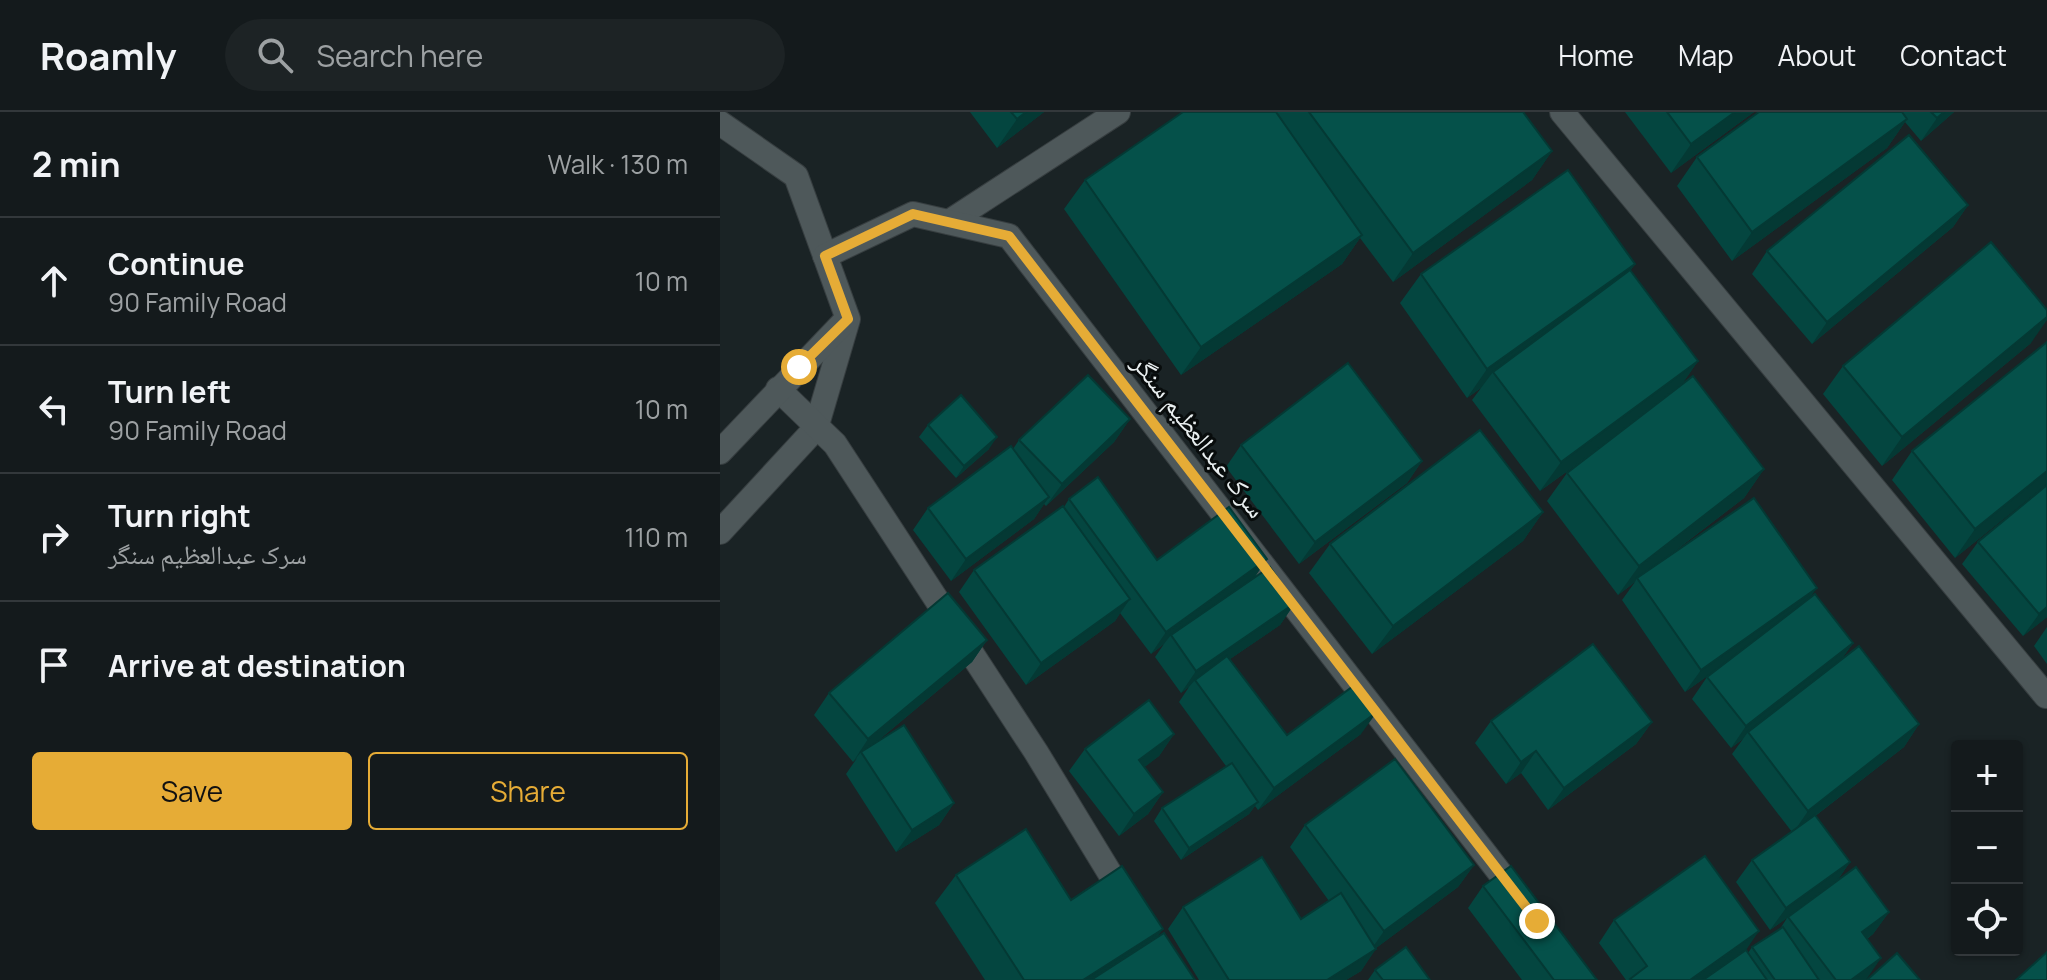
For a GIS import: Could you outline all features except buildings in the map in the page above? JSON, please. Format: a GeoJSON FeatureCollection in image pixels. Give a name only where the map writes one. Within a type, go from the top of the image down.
{"type":"FeatureCollection","features":[{"type":"Feature","properties":{"kind":"street"},"geometry":{"type":"LineString","coordinates":[[949,222],[1118,112]]}},
{"type":"Feature","properties":{"kind":"street"},"geometry":{"type":"LineString","coordinates":[[1562,112],[2046,696]]}},
{"type":"Feature","properties":{"kind":"street"},"geometry":{"type":"LineString","coordinates":[[720,123],[796,176],[848,319],[816,428],[720,532]]}},
{"type":"Feature","properties":{"kind":"street","name":"سرک عبدالعظیم سنگر"},"geometry":{"type":"LineString","coordinates":[[825,256],[913,214],[1009,236],[1537,921]]}},
{"type":"Feature","properties":{"kind":"street"},"geometry":{"type":"LineString","coordinates":[[720,452],[848,319]]}},
{"type":"Feature","properties":{"kind":"street"},"geometry":{"type":"LineString","coordinates":[[778,389],[835,444],[1036,752],[1142,926]]}},
{"type":"Feature","properties":{"kind":"route"},"geometry":{"type":"LineString","coordinates":[[799,367],[848,319],[825,256],[913,214],[1009,236],[1537,921]]}}]}
